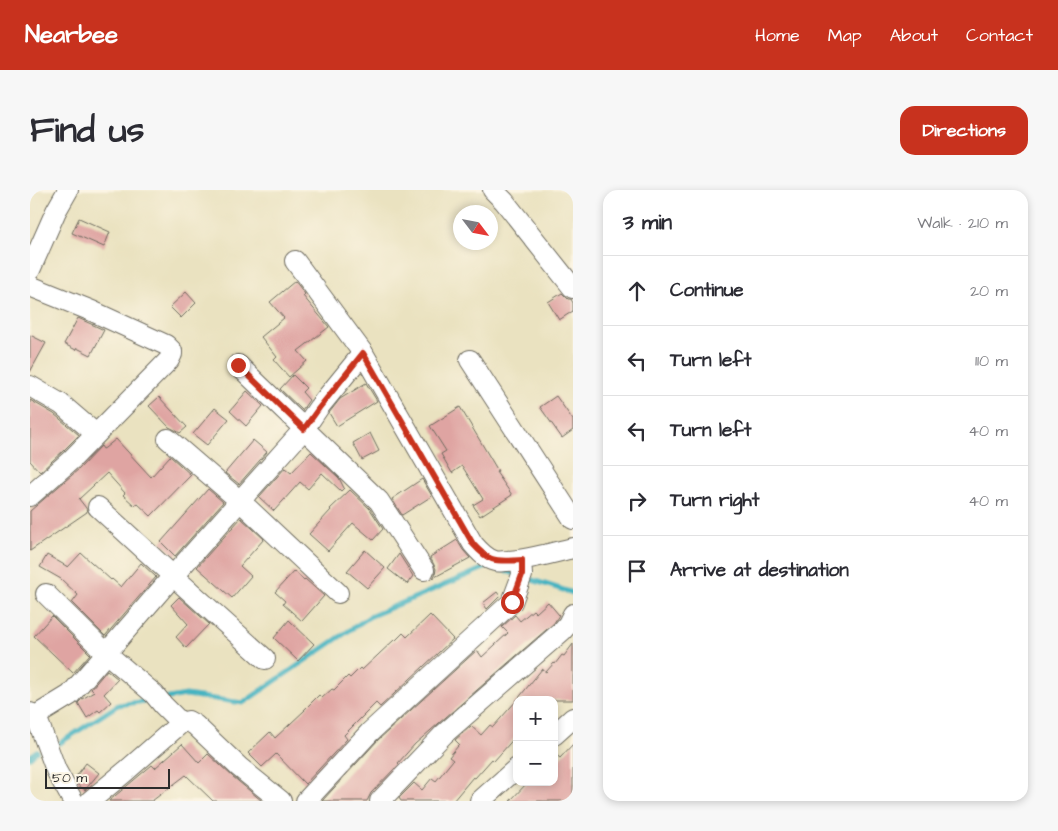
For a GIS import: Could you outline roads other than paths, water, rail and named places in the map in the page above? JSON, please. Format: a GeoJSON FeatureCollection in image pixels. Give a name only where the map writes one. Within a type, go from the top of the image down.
{"type":"FeatureCollection","features":[{"type":"Feature","properties":{"kind":"street"},"geometry":{"type":"LineString","coordinates":[[30,270],[56,211],[68,190]]}},
{"type":"Feature","properties":{"kind":"street"},"geometry":{"type":"LineString","coordinates":[[504,194],[573,288]]}},
{"type":"Feature","properties":{"kind":"street"},"geometry":{"type":"LineString","coordinates":[[295,261],[363,353],[473,544],[487,558],[522,567],[573,548]]}},
{"type":"Feature","properties":{"kind":"street"},"geometry":{"type":"LineString","coordinates":[[30,286],[166,345],[172,351],[170,360],[70,460],[33,488]]}},
{"type":"Feature","properties":{"kind":"street"},"geometry":{"type":"LineString","coordinates":[[73,801],[56,770],[39,724],[32,715],[70,695],[172,576],[304,429],[363,353]]}},
{"type":"Feature","properties":{"kind":"street"},"geometry":{"type":"LineString","coordinates":[[470,360],[573,519]]}},
{"type":"Feature","properties":{"kind":"street"},"geometry":{"type":"LineString","coordinates":[[238,365],[379,501],[424,570]]}},
{"type":"Feature","properties":{"kind":"street"},"geometry":{"type":"LineString","coordinates":[[30,386],[61,404],[96,434]]}},
{"type":"Feature","properties":{"kind":"street"},"geometry":{"type":"LineString","coordinates":[[168,439],[240,501],[338,593]]}},
{"type":"Feature","properties":{"kind":"street"},"geometry":{"type":"LineString","coordinates":[[98,507],[172,576],[265,658]]}},
{"type":"Feature","properties":{"kind":"street"},"geometry":{"type":"LineString","coordinates":[[306,801],[370,732],[512,602],[522,567]]}},
{"type":"Feature","properties":{"kind":"street"},"geometry":{"type":"LineString","coordinates":[[46,594],[106,653],[159,699],[182,723]]}},
{"type":"Feature","properties":{"kind":"street"},"geometry":{"type":"LineString","coordinates":[[380,801],[444,734],[562,631],[573,614]]}},
{"type":"Feature","properties":{"kind":"street"},"geometry":{"type":"LineString","coordinates":[[558,731],[573,718]]}},
{"type":"Feature","properties":{"kind":"street"},"geometry":{"type":"LineString","coordinates":[[90,801],[182,723],[188,722],[195,725],[239,767],[281,801]]}},
{"type":"Feature","properties":{"kind":"street"},"geometry":{"type":"LineString","coordinates":[[480,801],[513,772]]}},
{"type":"Feature","properties":{"kind":"waterway"},"geometry":{"type":"LineString","coordinates":[[163,699],[186,695],[243,703],[369,617],[489,566]]}},
{"type":"Feature","properties":{"kind":"waterway"},"geometry":{"type":"LineString","coordinates":[[500,569],[518,575]]}},
{"type":"Feature","properties":{"kind":"waterway"},"geometry":{"type":"LineString","coordinates":[[526,578],[573,593]]}},
{"type":"Feature","properties":{"kind":"waterway"},"geometry":{"type":"LineString","coordinates":[[60,743],[118,705],[152,700]]}},
{"type":"Feature","properties":{"kind":"waterway"},"geometry":{"type":"LineString","coordinates":[[30,757],[37,751]]}}]}
